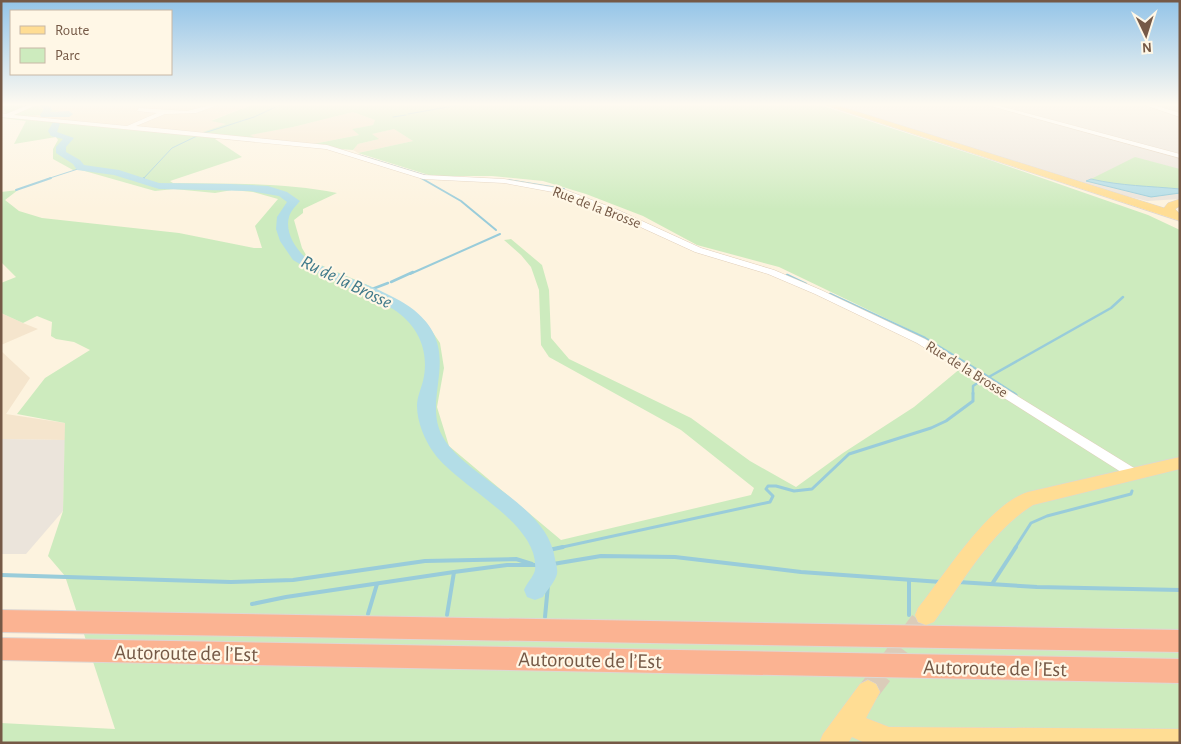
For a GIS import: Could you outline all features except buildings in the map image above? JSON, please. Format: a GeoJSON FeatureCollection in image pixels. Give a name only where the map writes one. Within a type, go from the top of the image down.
{"type":"FeatureCollection","features":[{"type":"Feature","properties":{"kind":"highway","name":"Autoroute de l’Est"},"geometry":{"type":"LineString","coordinates":[[1,621],[1180,642]]}},
{"type":"Feature","properties":{"kind":"highway","name":"Autoroute de l’Est"},"geometry":{"type":"LineString","coordinates":[[1,650],[1180,671]]}},
{"type":"Feature","properties":{"kind":"main road"},"geometry":{"type":"LineString","coordinates":[[939,140],[1120,197],[1176,210]]}},
{"type":"Feature","properties":{"kind":"main road"},"geometry":{"type":"LineString","coordinates":[[926,615],[1002,518],[1020,503],[1180,462]]}},
{"type":"Feature","properties":{"kind":"main road"},"geometry":{"type":"LineString","coordinates":[[832,743],[848,723],[868,692]]}},
{"type":"Feature","properties":{"kind":"main road"},"geometry":{"type":"LineString","coordinates":[[848,723],[889,740],[1180,742]]}},
{"type":"Feature","properties":{"kind":"street","name":"Rue de la Brosse"},"geometry":{"type":"LineString","coordinates":[[251,140],[327,147],[423,177],[504,181],[560,191],[615,212],[698,250],[780,276],[921,341],[1134,474]]}},
{"type":"Feature","properties":{"kind":"street"},"geometry":{"type":"LineString","coordinates":[[1119,140],[1180,156]]}},
{"type":"Feature","properties":{"kind":"shaded area"},"geometry":{"type":"Polygon","coordinates":[[[248,140],[335,140],[303,146],[245,141],[248,140]]]}},
{"type":"Feature","properties":{"kind":"shaded area"},"geometry":{"type":"Polygon","coordinates":[[[375,140],[413,141],[358,153],[353,150],[358,144],[375,140]]]}},
{"type":"Feature","properties":{"kind":"shaded area"},"geometry":{"type":"Polygon","coordinates":[[[945,140],[1180,140],[1180,199],[1147,201],[1118,194],[945,140]]]}},
{"type":"Feature","properties":{"kind":"shaded area"},"geometry":{"type":"Polygon","coordinates":[[[1,313],[23,323],[38,329],[1,345],[1,313]]]}},
{"type":"Feature","properties":{"kind":"shaded area"},"geometry":{"type":"Polygon","coordinates":[[[1,351],[30,378],[6,414],[65,423],[65,440],[1,439],[1,351]]]}},
{"type":"Feature","properties":{"kind":"shaded area"},"geometry":{"type":"Polygon","coordinates":[[[1,439],[65,440],[63,511],[26,554],[1,554],[1,439]]]}},
{"type":"Feature","properties":{"kind":"green space"},"geometry":{"type":"Polygon","coordinates":[[[16,140],[40,140],[14,144],[16,140]]]}},
{"type":"Feature","properties":{"kind":"green space"},"geometry":{"type":"Polygon","coordinates":[[[58,140],[216,140],[242,157],[170,181],[173,183],[276,185],[337,193],[303,209],[303,213],[294,220],[302,248],[309,260],[370,286],[405,305],[425,321],[440,343],[444,368],[437,407],[449,446],[561,540],[751,495],[754,488],[681,430],[549,357],[541,345],[539,290],[531,267],[504,240],[511,239],[542,265],[549,290],[551,338],[569,359],[691,418],[750,461],[796,487],[843,453],[914,407],[967,363],[927,338],[779,267],[697,245],[643,216],[586,194],[543,181],[492,176],[432,176],[358,153],[413,141],[411,140],[927,140],[1148,215],[1180,230],[1180,743],[1,743],[1,723],[115,729],[65,576],[48,556],[63,511],[65,423],[17,414],[45,378],[90,350],[74,342],[56,339],[51,336],[52,322],[37,316],[23,323],[1,313],[1,283],[16,277],[1,262],[1,192],[18,190],[5,200],[19,211],[42,218],[179,233],[254,248],[262,248],[255,226],[278,199],[253,192],[232,190],[215,193],[174,189],[155,191],[81,170],[73,170],[53,159],[53,149],[58,140]]]}},
{"type":"Feature","properties":{"kind":"green space"},"geometry":{"type":"Polygon","coordinates":[[[335,140],[376,140],[358,144],[353,150],[303,146],[335,140]]]}},
{"type":"Feature","properties":{"kind":"green space"},"geometry":{"type":"Polygon","coordinates":[[[1135,157],[1180,169],[1180,189],[1091,179],[1135,157]]]}},
{"type":"Feature","properties":{"kind":"water"},"geometry":{"type":"Polygon","coordinates":[[[1091,179],[1180,189],[1180,193],[1151,197],[1086,181],[1091,179]]]}},
{"type":"Feature","properties":{"kind":"waterway","name":"Ru de la Brosse"},"geometry":{"type":"LineString","coordinates":[[67,140],[61,147],[61,153],[77,162],[81,168],[114,172],[159,186],[250,187],[283,194],[294,201],[284,215],[282,229],[286,241],[302,261],[398,306],[410,314],[421,326],[428,339],[432,353],[433,368],[426,406],[428,419],[435,438],[440,448],[454,464],[505,504],[535,534],[543,552],[546,573],[535,590]]}},
{"type":"Feature","properties":{"kind":"waterway"},"geometry":{"type":"LineString","coordinates":[[143,179],[172,148],[189,140]]}},
{"type":"Feature","properties":{"kind":"waterway"},"geometry":{"type":"LineString","coordinates":[[360,155],[428,176]]}},
{"type":"Feature","properties":{"kind":"waterway"},"geometry":{"type":"LineString","coordinates":[[47,179],[81,168]]}},
{"type":"Feature","properties":{"kind":"waterway"},"geometry":{"type":"LineString","coordinates":[[16,190],[51,178]]}},
{"type":"Feature","properties":{"kind":"waterway"},"geometry":{"type":"LineString","coordinates":[[423,179],[421,178],[461,201],[496,230]]}},
{"type":"Feature","properties":{"kind":"waterway"},"geometry":{"type":"LineString","coordinates":[[508,180],[564,189]]}},
{"type":"Feature","properties":{"kind":"waterway"},"geometry":{"type":"LineString","coordinates":[[410,274],[500,234]]}},
{"type":"Feature","properties":{"kind":"waterway"},"geometry":{"type":"LineString","coordinates":[[391,282],[413,272]]}},
{"type":"Feature","properties":{"kind":"waterway"},"geometry":{"type":"LineString","coordinates":[[787,275],[806,284]]}},
{"type":"Feature","properties":{"kind":"waterway"},"geometry":{"type":"LineString","coordinates":[[367,291],[388,283]]}},
{"type":"Feature","properties":{"kind":"waterway"},"geometry":{"type":"LineString","coordinates":[[830,294],[925,338],[976,369]]}},
{"type":"Feature","properties":{"kind":"waterway"},"geometry":{"type":"LineString","coordinates":[[989,377],[1111,308],[1123,297]]}},
{"type":"Feature","properties":{"kind":"waterway"},"geometry":{"type":"LineString","coordinates":[[984,374],[989,377]]}},
{"type":"Feature","properties":{"kind":"waterway"},"geometry":{"type":"LineString","coordinates":[[989,377],[1015,394]]}},
{"type":"Feature","properties":{"kind":"waterway"},"geometry":{"type":"LineString","coordinates":[[558,548],[770,502],[773,496],[766,489],[768,486],[776,486],[794,491],[812,489],[849,454],[931,428],[946,421],[973,401],[973,386],[979,382]]}},
{"type":"Feature","properties":{"kind":"waterway"},"geometry":{"type":"LineString","coordinates":[[1015,548],[1031,523],[1047,516],[1131,494],[1132,491]]}},
{"type":"Feature","properties":{"kind":"waterway"},"geometry":{"type":"LineString","coordinates":[[544,551],[563,547]]}},
{"type":"Feature","properties":{"kind":"waterway"},"geometry":{"type":"LineString","coordinates":[[992,584],[1016,547]]}},
{"type":"Feature","properties":{"kind":"waterway"},"geometry":{"type":"LineString","coordinates":[[454,572],[507,565],[547,565],[601,556],[675,557],[801,572],[941,582]]}},
{"type":"Feature","properties":{"kind":"waterway"},"geometry":{"type":"LineString","coordinates":[[1,575],[231,582],[293,580],[425,561],[516,559],[532,564]]}},
{"type":"Feature","properties":{"kind":"waterway"},"geometry":{"type":"LineString","coordinates":[[252,604],[286,597],[454,572]]}},
{"type":"Feature","properties":{"kind":"waterway"},"geometry":{"type":"LineString","coordinates":[[447,615],[454,572]]}},
{"type":"Feature","properties":{"kind":"waterway"},"geometry":{"type":"LineString","coordinates":[[909,581],[909,615]]}},
{"type":"Feature","properties":{"kind":"waterway"},"geometry":{"type":"LineString","coordinates":[[540,582],[548,585],[545,617]]}},
{"type":"Feature","properties":{"kind":"waterway"},"geometry":{"type":"LineString","coordinates":[[958,582],[1037,587],[1180,590]]}},
{"type":"Feature","properties":{"kind":"waterway"},"geometry":{"type":"LineString","coordinates":[[368,614],[377,584]]}},
{"type":"Feature","properties":{"kind":"tunnel"},"geometry":{"type":"LineString","coordinates":[[868,692],[926,615]]}}]}
